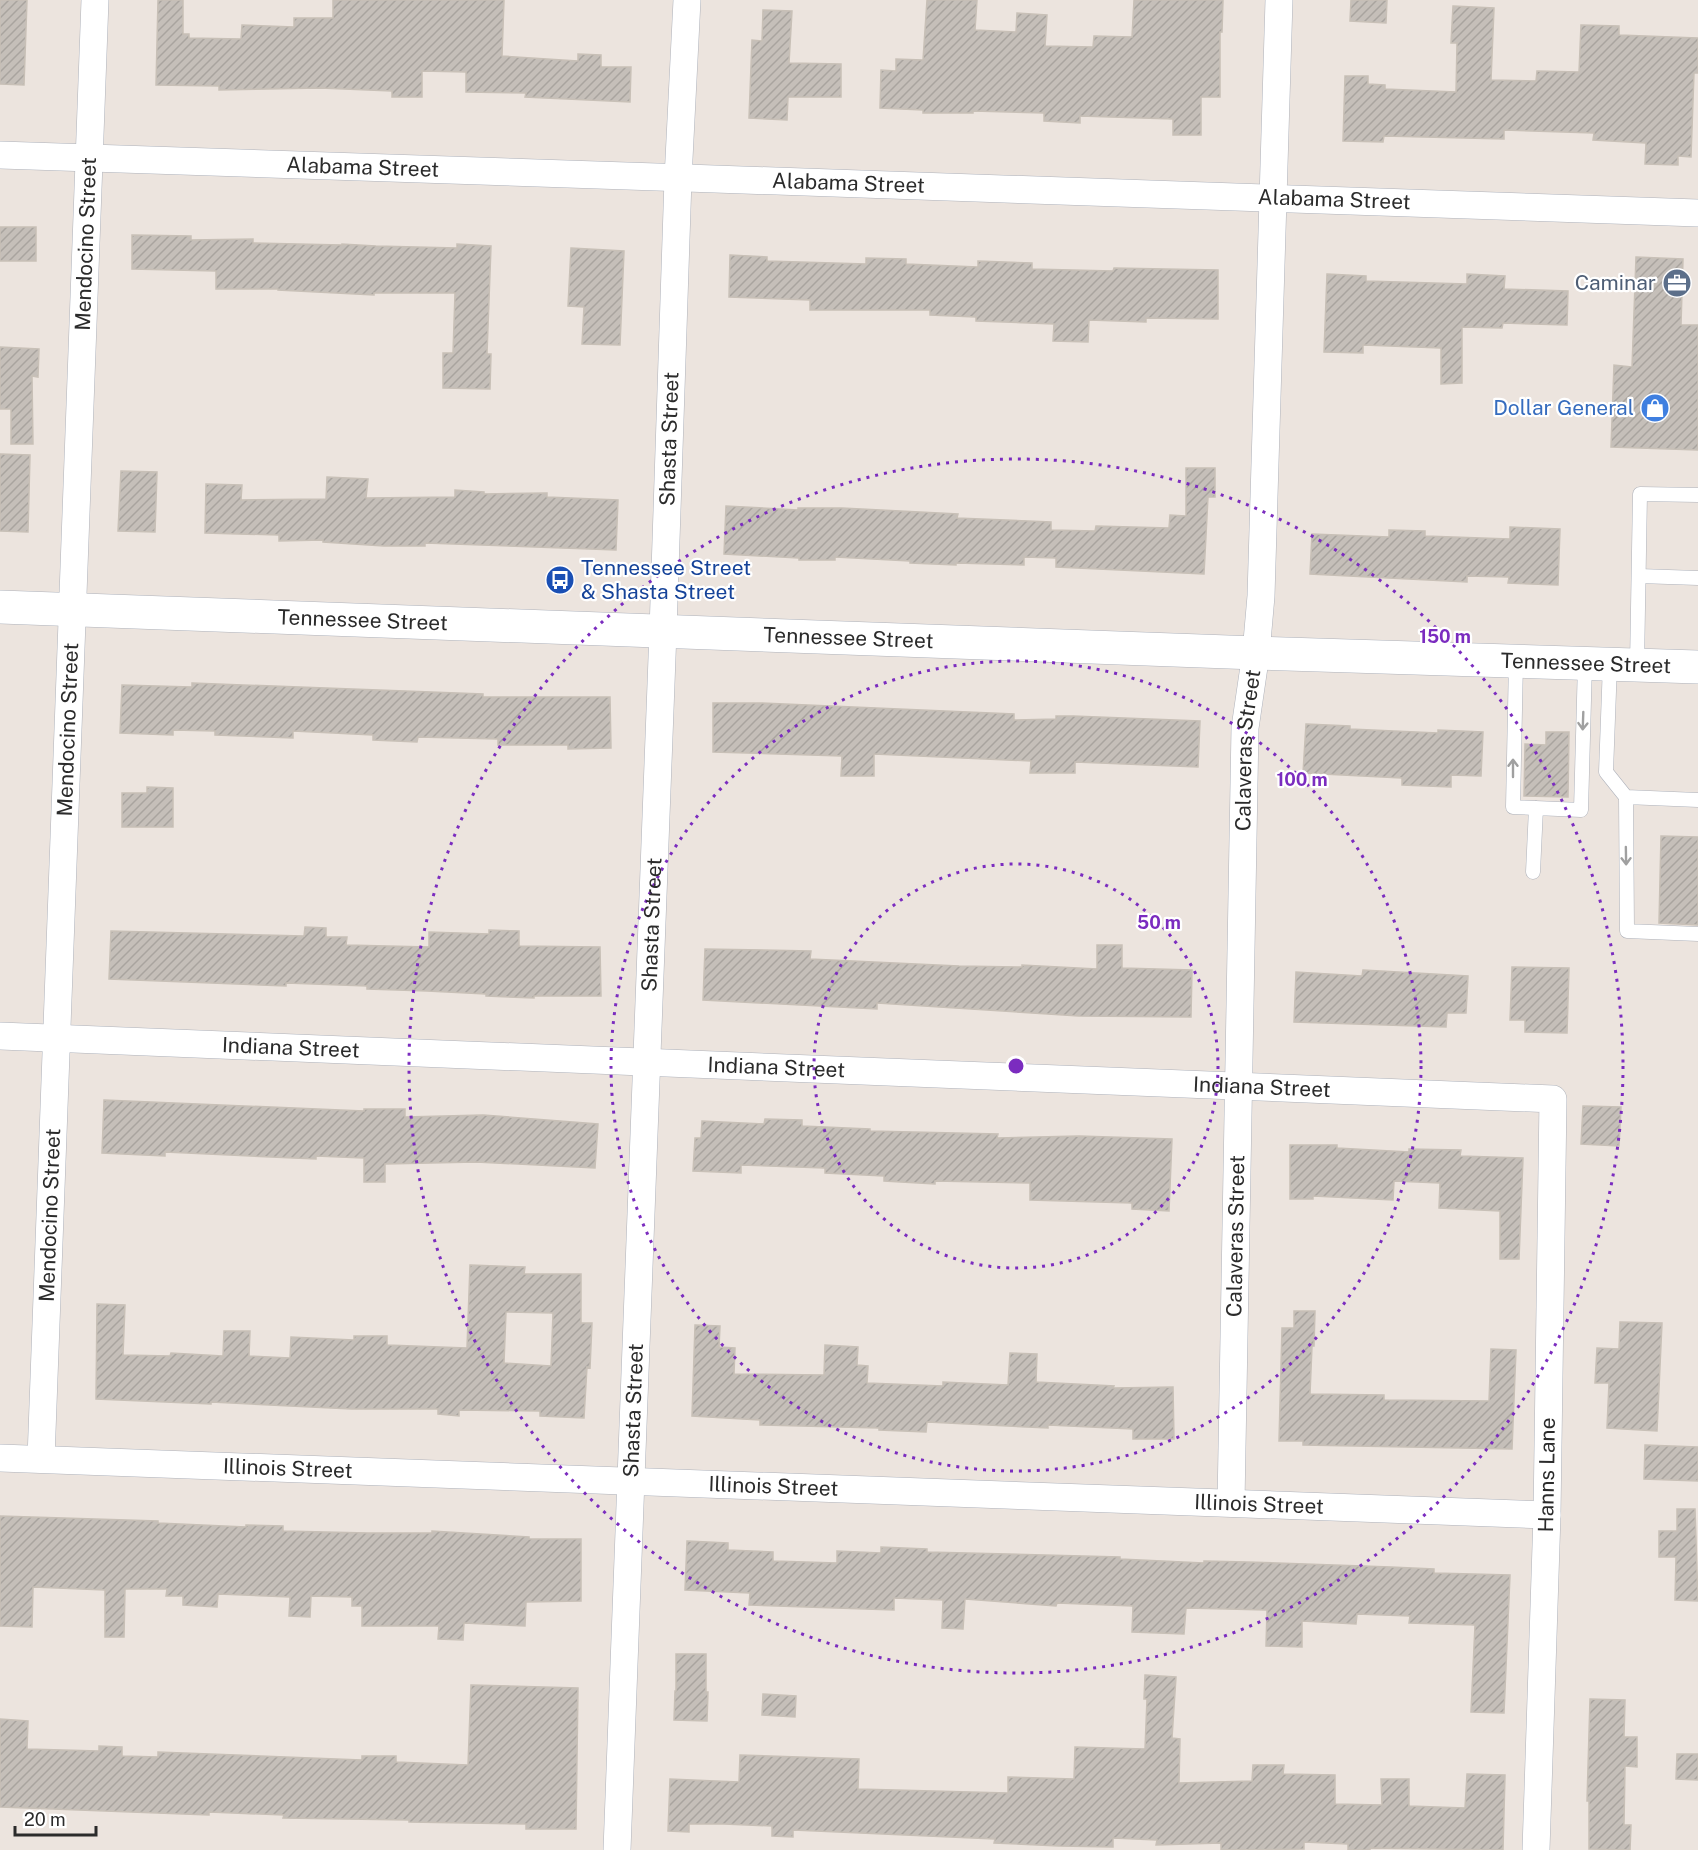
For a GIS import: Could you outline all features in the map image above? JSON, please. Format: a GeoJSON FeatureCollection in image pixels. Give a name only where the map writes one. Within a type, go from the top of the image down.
{"type":"FeatureCollection","features":[{"type":"Feature","properties":{"kind":"main road","name":"Tennessee Street"},"geometry":{"type":"LineString","coordinates":[[0,607],[1698,667]]}},
{"type":"Feature","properties":{"kind":"street","name":"Mendocino Street"},"geometry":{"type":"LineString","coordinates":[[41,1459],[94,0]]}},
{"type":"Feature","properties":{"kind":"street","name":"Shasta Street"},"geometry":{"type":"LineString","coordinates":[[617,1850],[678,179],[687,0]]}},
{"type":"Feature","properties":{"kind":"street","name":"Calaveras Street"},"geometry":{"type":"LineString","coordinates":[[1231,1503],[1245,728],[1256,653],[1261,596],[1279,0]]}},
{"type":"Feature","properties":{"kind":"street","name":"Alabama Street"},"geometry":{"type":"LineString","coordinates":[[0,154],[678,179],[1273,196],[1698,213]]}},
{"type":"Feature","properties":{"kind":"street","name":"Indiana Street"},"geometry":{"type":"LineString","coordinates":[[0,1035],[1553,1100]]}},
{"type":"Feature","properties":{"kind":"street","name":"Hanns Lane"},"geometry":{"type":"LineString","coordinates":[[1536,1850],[1547,1515],[1553,1100]]}},
{"type":"Feature","properties":{"kind":"street","name":"Illinois Street"},"geometry":{"type":"LineString","coordinates":[[0,1458],[1547,1515]]}},
{"type":"Feature","properties":{"kind":"lane"},"geometry":{"type":"LineString","coordinates":[[1516,660],[1513,807],[1581,810],[1611,664],[1638,576],[1640,494],[1698,495]]}},
{"type":"Feature","properties":{"kind":"lane"},"geometry":{"type":"LineString","coordinates":[[1638,576],[1698,578]]}},
{"type":"Feature","properties":{"kind":"lane"},"geometry":{"type":"LineString","coordinates":[[1611,664],[1606,772],[1626,797],[1627,931],[1698,933]]}},
{"type":"Feature","properties":{"kind":"lane"},"geometry":{"type":"LineString","coordinates":[[1626,797],[1698,800]]}},
{"type":"Feature","properties":{"kind":"lane"},"geometry":{"type":"LineString","coordinates":[[1533,872],[1536,808]]}},
{"type":"Feature","properties":{"kind":"building"},"geometry":{"type":"Polygon","coordinates":[[[0,0],[27,0],[24,85],[0,84],[0,0]]]}},
{"type":"Feature","properties":{"kind":"building"},"geometry":{"type":"Polygon","coordinates":[[[158,0],[183,0],[183,34],[189,34],[189,38],[241,39],[242,25],[294,27],[294,18],[333,18],[333,0],[504,0],[502,56],[578,61],[578,54],[601,55],[601,67],[631,67],[630,102],[525,97],[526,93],[466,92],[466,72],[422,71],[422,97],[392,97],[392,91],[320,88],[219,90],[219,86],[156,85],[158,0]]]}},
{"type":"Feature","properties":{"kind":"building"},"geometry":{"type":"Polygon","coordinates":[[[927,0],[977,0],[975,30],[1016,32],[1017,13],[1047,15],[1045,46],[1093,47],[1094,36],[1132,37],[1134,0],[1223,0],[1222,32],[1220,32],[1220,97],[1201,97],[1201,135],[1173,135],[1173,119],[1080,116],[1080,123],[1044,121],[1044,113],[973,111],[973,113],[923,113],[923,110],[880,108],[881,70],[896,71],[896,59],[923,60],[927,0]]]}},
{"type":"Feature","properties":{"kind":"building"},"geometry":{"type":"Polygon","coordinates":[[[1351,0],[1387,0],[1386,23],[1350,21],[1351,0]]]}},
{"type":"Feature","properties":{"kind":"building"},"geometry":{"type":"Polygon","coordinates":[[[1453,6],[1494,8],[1491,80],[1536,81],[1537,71],[1579,72],[1581,25],[1619,26],[1619,35],[1698,38],[1698,73],[1694,73],[1691,157],[1678,156],[1678,165],[1645,164],[1646,143],[1593,140],[1594,133],[1504,130],[1504,139],[1384,136],[1383,142],[1343,141],[1345,76],[1368,76],[1368,84],[1385,85],[1385,89],[1456,92],[1457,43],[1451,43],[1453,6]]]}},
{"type":"Feature","properties":{"kind":"building"},"geometry":{"type":"Polygon","coordinates":[[[763,10],[792,11],[789,63],[841,64],[841,97],[788,97],[787,120],[749,118],[752,40],[762,41],[763,10]]]}},
{"type":"Feature","properties":{"kind":"building"},"geometry":{"type":"Polygon","coordinates":[[[0,227],[36,227],[36,261],[0,261],[0,227]]]}},
{"type":"Feature","properties":{"kind":"building"},"geometry":{"type":"Polygon","coordinates":[[[132,235],[191,236],[191,240],[253,239],[253,243],[457,248],[457,244],[491,246],[487,354],[491,354],[490,389],[443,388],[443,353],[453,353],[455,293],[374,293],[374,295],[278,289],[216,289],[216,271],[132,269],[132,235]]]}},
{"type":"Feature","properties":{"kind":"building"},"geometry":{"type":"Polygon","coordinates":[[[571,248],[624,251],[620,345],[582,344],[584,307],[568,306],[571,248]]]}},
{"type":"Feature","properties":{"kind":"building"},"geometry":{"type":"Polygon","coordinates":[[[730,255],[767,257],[767,261],[866,264],[866,258],[906,259],[906,264],[978,267],[978,261],[1032,263],[1032,269],[1218,270],[1218,319],[1146,318],[1146,322],[1089,320],[1088,342],[1053,341],[1054,324],[976,321],[976,317],[930,315],[930,310],[810,310],[810,300],[729,297],[730,255]]]}},
{"type":"Feature","properties":{"kind":"building"},"geometry":{"type":"Polygon","coordinates":[[[1636,257],[1683,259],[1681,325],[1698,325],[1698,450],[1611,447],[1614,365],[1632,367],[1636,257]]]}},
{"type":"Feature","properties":{"kind":"building"},"geometry":{"type":"Polygon","coordinates":[[[1327,274],[1366,276],[1366,281],[1467,284],[1467,274],[1505,276],[1504,289],[1568,291],[1567,325],[1503,323],[1502,328],[1462,327],[1462,383],[1441,384],[1441,348],[1363,345],[1363,353],[1324,352],[1327,274]]]}},
{"type":"Feature","properties":{"kind":"building"},"geometry":{"type":"Polygon","coordinates":[[[0,347],[39,349],[38,377],[32,376],[33,444],[11,444],[11,409],[0,409],[0,347]]]}},
{"type":"Feature","properties":{"kind":"building"},"geometry":{"type":"Polygon","coordinates":[[[0,454],[30,455],[28,532],[0,531],[0,454]]]}},
{"type":"Feature","properties":{"kind":"building"},"geometry":{"type":"Polygon","coordinates":[[[1186,468],[1215,468],[1215,497],[1208,497],[1204,574],[1056,567],[1056,558],[1024,557],[1024,565],[956,563],[956,565],[835,557],[835,560],[799,560],[799,558],[724,554],[726,506],[798,510],[798,508],[842,508],[958,514],[957,518],[1051,522],[1051,530],[1095,531],[1096,526],[1169,528],[1170,515],[1186,516],[1186,468]]]}},
{"type":"Feature","properties":{"kind":"building"},"geometry":{"type":"Polygon","coordinates":[[[121,471],[157,472],[155,532],[118,531],[121,471]]]}},
{"type":"Feature","properties":{"kind":"building"},"geometry":{"type":"Polygon","coordinates":[[[327,477],[368,479],[366,498],[455,497],[455,490],[484,492],[484,494],[547,493],[547,497],[618,500],[616,550],[425,543],[425,546],[384,546],[323,542],[323,540],[279,541],[279,535],[205,533],[206,484],[242,485],[241,500],[326,499],[327,477]]]}},
{"type":"Feature","properties":{"kind":"building"},"geometry":{"type":"Polygon","coordinates":[[[1510,527],[1560,529],[1558,585],[1508,583],[1509,577],[1467,576],[1467,582],[1310,574],[1312,534],[1389,537],[1389,530],[1425,531],[1425,536],[1510,539],[1510,527]]]}},
{"type":"Feature","properties":{"kind":"building"},"geometry":{"type":"Polygon","coordinates":[[[192,683],[483,694],[483,697],[610,697],[611,748],[568,749],[568,745],[498,745],[498,739],[418,737],[417,742],[373,740],[373,735],[293,731],[293,738],[215,735],[215,731],[173,730],[173,735],[120,733],[122,685],[192,687],[192,683]]]}},
{"type":"Feature","properties":{"kind":"building"},"geometry":{"type":"Polygon","coordinates":[[[713,703],[1014,714],[1014,720],[1056,719],[1056,716],[1073,716],[1200,721],[1198,767],[1075,762],[1075,773],[1030,773],[1031,761],[874,754],[874,776],[841,776],[842,756],[713,752],[713,703]]]}},
{"type":"Feature","properties":{"kind":"building"},"geometry":{"type":"Polygon","coordinates":[[[1306,724],[1350,726],[1350,729],[1438,733],[1438,730],[1483,732],[1481,776],[1451,775],[1451,787],[1402,785],[1402,778],[1303,773],[1306,724]]]}},
{"type":"Feature","properties":{"kind":"building"},"geometry":{"type":"Polygon","coordinates":[[[1546,732],[1569,732],[1568,797],[1524,796],[1525,744],[1546,745],[1546,732]]]}},
{"type":"Feature","properties":{"kind":"building"},"geometry":{"type":"Polygon","coordinates":[[[147,787],[173,788],[173,827],[122,827],[122,793],[147,793],[147,787]]]}},
{"type":"Feature","properties":{"kind":"building"},"geometry":{"type":"Polygon","coordinates":[[[1661,836],[1698,837],[1698,925],[1659,923],[1661,836]]]}},
{"type":"Feature","properties":{"kind":"building"},"geometry":{"type":"Polygon","coordinates":[[[305,927],[326,928],[326,937],[347,937],[346,945],[429,947],[429,932],[489,934],[489,930],[519,931],[519,946],[600,947],[601,996],[534,996],[534,998],[367,989],[367,986],[286,983],[286,986],[109,979],[111,931],[304,936],[305,927]]]}},
{"type":"Feature","properties":{"kind":"building"},"geometry":{"type":"Polygon","coordinates":[[[1097,945],[1122,945],[1122,968],[1192,970],[1191,1017],[1079,1016],[877,1003],[877,1009],[703,1000],[705,949],[811,951],[810,959],[959,966],[1022,967],[1022,965],[1097,969],[1097,945]]]}},
{"type":"Feature","properties":{"kind":"building"},"geometry":{"type":"Polygon","coordinates":[[[1512,967],[1569,968],[1567,1033],[1525,1032],[1525,1020],[1510,1020],[1512,967]]]}},
{"type":"Feature","properties":{"kind":"building"},"geometry":{"type":"Polygon","coordinates":[[[1363,970],[1468,976],[1466,1013],[1447,1013],[1446,1027],[1294,1022],[1296,972],[1362,976],[1363,970]]]}},
{"type":"Feature","properties":{"kind":"building"},"geometry":{"type":"Polygon","coordinates":[[[104,1100],[364,1111],[364,1109],[405,1109],[405,1117],[483,1115],[598,1124],[595,1168],[476,1162],[385,1164],[385,1182],[364,1182],[364,1158],[316,1156],[316,1159],[165,1152],[165,1156],[102,1153],[104,1100]]]}},
{"type":"Feature","properties":{"kind":"building"},"geometry":{"type":"Polygon","coordinates":[[[1583,1106],[1621,1107],[1619,1146],[1581,1144],[1583,1106]]]}},
{"type":"Feature","properties":{"kind":"building"},"geometry":{"type":"Polygon","coordinates":[[[765,1119],[802,1120],[802,1126],[870,1129],[870,1131],[998,1134],[997,1138],[1079,1136],[1172,1139],[1169,1211],[1132,1209],[1132,1203],[1030,1200],[1030,1183],[935,1181],[935,1184],[884,1181],[884,1176],[825,1173],[825,1168],[741,1165],[741,1173],[693,1171],[695,1138],[701,1138],[702,1121],[764,1124],[765,1119]]]}},
{"type":"Feature","properties":{"kind":"building"},"geometry":{"type":"Polygon","coordinates":[[[1290,1145],[1337,1145],[1337,1148],[1409,1152],[1409,1149],[1461,1150],[1460,1156],[1523,1158],[1519,1259],[1500,1259],[1500,1211],[1439,1208],[1440,1183],[1394,1181],[1393,1200],[1313,1196],[1313,1199],[1290,1199],[1290,1145]]]}},
{"type":"Feature","properties":{"kind":"building"},"geometry":{"type":"Polygon","coordinates":[[[470,1265],[525,1267],[524,1274],[581,1274],[581,1323],[592,1323],[584,1418],[540,1416],[540,1411],[459,1410],[459,1416],[438,1414],[438,1409],[352,1409],[96,1399],[97,1304],[125,1305],[123,1355],[170,1356],[171,1353],[223,1356],[224,1331],[250,1331],[249,1356],[290,1358],[291,1337],[354,1340],[354,1336],[387,1336],[387,1345],[467,1348],[470,1265]],[[506,1312],[504,1363],[551,1366],[553,1313],[506,1312]]]}},
{"type":"Feature","properties":{"kind":"building"},"geometry":{"type":"Polygon","coordinates":[[[1294,1311],[1315,1311],[1310,1394],[1384,1395],[1384,1400],[1489,1401],[1491,1349],[1516,1350],[1512,1449],[1303,1445],[1303,1441],[1279,1441],[1282,1328],[1294,1328],[1294,1311]]]}},
{"type":"Feature","properties":{"kind":"building"},"geometry":{"type":"Polygon","coordinates":[[[1620,1322],[1662,1323],[1657,1431],[1607,1428],[1609,1383],[1595,1383],[1597,1348],[1619,1349],[1620,1322]]]}},
{"type":"Feature","properties":{"kind":"building"},"geometry":{"type":"Polygon","coordinates":[[[695,1325],[720,1326],[719,1347],[735,1348],[734,1374],[824,1375],[825,1345],[858,1347],[857,1365],[868,1366],[867,1383],[943,1386],[943,1382],[1008,1385],[1010,1353],[1037,1354],[1036,1382],[1114,1386],[1113,1388],[1173,1387],[1174,1439],[1133,1439],[1133,1429],[1048,1425],[1048,1428],[927,1422],[926,1432],[879,1430],[879,1428],[760,1425],[760,1420],[692,1416],[695,1325]]]}},
{"type":"Feature","properties":{"kind":"building"},"geometry":{"type":"Polygon","coordinates":[[[1645,1445],[1698,1447],[1698,1481],[1644,1479],[1645,1445]]]}},
{"type":"Feature","properties":{"kind":"building"},"geometry":{"type":"Polygon","coordinates":[[[1677,1509],[1695,1509],[1698,1601],[1675,1600],[1676,1557],[1659,1557],[1659,1531],[1677,1531],[1677,1509]]]}},
{"type":"Feature","properties":{"kind":"building"},"geometry":{"type":"Polygon","coordinates":[[[0,1516],[158,1521],[158,1523],[246,1527],[246,1525],[283,1526],[283,1531],[432,1533],[432,1531],[529,1537],[529,1539],[581,1539],[581,1601],[526,1602],[525,1626],[464,1623],[463,1640],[438,1639],[439,1626],[362,1626],[362,1606],[352,1606],[352,1597],[311,1596],[310,1617],[289,1616],[290,1597],[218,1594],[217,1607],[183,1605],[183,1596],[166,1596],[167,1589],[125,1589],[124,1637],[105,1637],[105,1590],[33,1587],[32,1627],[0,1626],[0,1516]]]}},
{"type":"Feature","properties":{"kind":"building"},"geometry":{"type":"Polygon","coordinates":[[[687,1541],[728,1543],[728,1550],[773,1552],[773,1561],[837,1563],[837,1551],[881,1553],[881,1547],[927,1549],[927,1552],[1120,1557],[1120,1559],[1204,1563],[1204,1561],[1391,1567],[1434,1569],[1434,1573],[1510,1575],[1504,1713],[1471,1712],[1475,1625],[1409,1623],[1410,1616],[1357,1614],[1356,1624],[1302,1621],[1302,1647],[1266,1646],[1267,1610],[1186,1608],[1184,1634],[1132,1632],[1133,1606],[1057,1603],[1056,1606],[965,1599],[963,1629],[942,1628],[943,1600],[894,1598],[894,1610],[749,1605],[750,1593],[685,1590],[687,1541]]]}},
{"type":"Feature","properties":{"kind":"building"},"geometry":{"type":"Polygon","coordinates":[[[676,1654],[706,1654],[707,1721],[674,1720],[676,1654]]]}},
{"type":"Feature","properties":{"kind":"building"},"geometry":{"type":"Polygon","coordinates":[[[1145,1675],[1176,1677],[1172,1738],[1180,1739],[1179,1783],[1252,1781],[1253,1765],[1284,1765],[1283,1774],[1335,1775],[1335,1804],[1382,1805],[1381,1779],[1409,1779],[1409,1806],[1465,1808],[1467,1774],[1505,1775],[1503,1850],[1370,1848],[1370,1850],[1348,1850],[1348,1844],[1304,1842],[1304,1849],[1221,1850],[1221,1843],[1156,1845],[1157,1840],[1113,1838],[1113,1847],[1059,1846],[994,1843],[995,1839],[793,1830],[793,1837],[772,1836],[772,1826],[724,1824],[689,1824],[689,1832],[668,1831],[670,1779],[739,1782],[740,1755],[859,1759],[858,1789],[1008,1793],[1008,1777],[1074,1779],[1075,1747],[1145,1749],[1147,1699],[1144,1699],[1145,1675]]]}},
{"type":"Feature","properties":{"kind":"building"},"geometry":{"type":"Polygon","coordinates":[[[471,1685],[578,1688],[576,1829],[526,1829],[526,1824],[283,1818],[284,1815],[209,1812],[209,1815],[0,1807],[0,1719],[28,1721],[27,1749],[99,1751],[99,1746],[122,1747],[122,1756],[158,1757],[158,1752],[362,1760],[362,1756],[396,1756],[396,1762],[468,1765],[471,1685]]]}},
{"type":"Feature","properties":{"kind":"building"},"geometry":{"type":"Polygon","coordinates":[[[763,1694],[796,1696],[795,1717],[762,1715],[763,1694]]]}},
{"type":"Feature","properties":{"kind":"building"},"geometry":{"type":"Polygon","coordinates":[[[1590,1699],[1625,1700],[1624,1737],[1637,1737],[1637,1767],[1625,1766],[1624,1825],[1631,1825],[1630,1850],[1589,1849],[1589,1801],[1587,1801],[1590,1699]]]}},
{"type":"Feature","properties":{"kind":"building"},"geometry":{"type":"Polygon","coordinates":[[[1677,1754],[1698,1754],[1698,1780],[1676,1779],[1677,1754]]]}},
{"type":"Feature","properties":{"kind":"place","name":"Caminar"},"geometry":{"type":"Point","coordinates":[1677,283]}},
{"type":"Feature","properties":{"kind":"place","name":"Dollar General"},"geometry":{"type":"Point","coordinates":[1655,408]}},
{"type":"Feature","properties":{"kind":"place","name":"Tennessee Street & Shasta Street"},"geometry":{"type":"Point","coordinates":[560,580]}}]}
